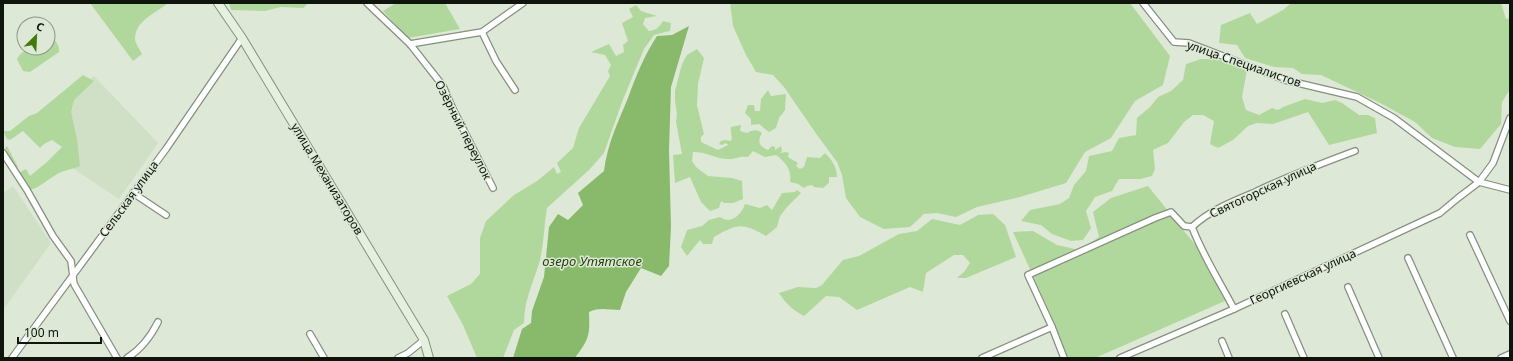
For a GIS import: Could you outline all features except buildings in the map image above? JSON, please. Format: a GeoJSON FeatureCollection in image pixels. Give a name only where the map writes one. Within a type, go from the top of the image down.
{"type":"FeatureCollection","features":[{"type":"Feature","properties":{"kind":"street","name":"улица Механизаторов"},"geometry":{"type":"LineString","coordinates":[[218,3],[242,38],[424,340],[429,358]]}},
{"type":"Feature","properties":{"kind":"street","name":"Озёрный переулок"},"geometry":{"type":"LineString","coordinates":[[367,3],[410,44],[443,86],[453,110],[493,188]]}},
{"type":"Feature","properties":{"kind":"street"},"geometry":{"type":"LineString","coordinates":[[410,44],[482,32],[523,3]]}},
{"type":"Feature","properties":{"kind":"street","name":"улица Специалистов"},"geometry":{"type":"LineString","coordinates":[[1143,3],[1174,42],[1189,42],[1285,80],[1357,97],[1394,118],[1479,182]]}},
{"type":"Feature","properties":{"kind":"street"},"geometry":{"type":"LineString","coordinates":[[482,32],[496,61],[515,90]]}},
{"type":"Feature","properties":{"kind":"street","name":"Сельская улица"},"geometry":{"type":"LineString","coordinates":[[12,358],[166,149],[242,38]]}},
{"type":"Feature","properties":{"kind":"street","name":"Георгиевская улица"},"geometry":{"type":"LineString","coordinates":[[1120,358],[1234,309],[1440,212],[1479,182],[1493,163],[1510,118]]}},
{"type":"Feature","properties":{"kind":"street","name":"Святогорская улица"},"geometry":{"type":"LineString","coordinates":[[1192,227],[1202,218],[1231,202],[1294,174],[1355,151]]}},
{"type":"Feature","properties":{"kind":"street"},"geometry":{"type":"LineString","coordinates":[[3,153],[27,190],[53,236],[71,261],[74,284],[117,358]]}},
{"type":"Feature","properties":{"kind":"street"},"geometry":{"type":"LineString","coordinates":[[1479,182],[1510,190]]}},
{"type":"Feature","properties":{"kind":"street"},"geometry":{"type":"LineString","coordinates":[[133,193],[166,215]]}},
{"type":"Feature","properties":{"kind":"street"},"geometry":{"type":"LineString","coordinates":[[1064,358],[1052,327],[1028,275],[1171,212],[1184,226],[1192,227],[1201,250],[1234,309]]}},
{"type":"Feature","properties":{"kind":"street"},"geometry":{"type":"LineString","coordinates":[[1470,235],[1510,321]]}},
{"type":"Feature","properties":{"kind":"street"},"geometry":{"type":"LineString","coordinates":[[1408,258],[1452,358]]}},
{"type":"Feature","properties":{"kind":"street"},"geometry":{"type":"LineString","coordinates":[[1348,287],[1379,358]]}},
{"type":"Feature","properties":{"kind":"street"},"geometry":{"type":"LineString","coordinates":[[1285,314],[1304,358]]}},
{"type":"Feature","properties":{"kind":"street"},"geometry":{"type":"LineString","coordinates":[[127,358],[136,353],[154,330],[158,322]]}},
{"type":"Feature","properties":{"kind":"street"},"geometry":{"type":"LineString","coordinates":[[982,358],[1052,327]]}},
{"type":"Feature","properties":{"kind":"street"},"geometry":{"type":"LineString","coordinates":[[310,334],[324,358]]}},
{"type":"Feature","properties":{"kind":"street"},"geometry":{"type":"LineString","coordinates":[[398,358],[408,354],[424,340]]}},
{"type":"Feature","properties":{"kind":"street"},"geometry":{"type":"LineString","coordinates":[[1222,341],[1229,358]]}},
{"type":"Feature","properties":{"kind":"street"},"geometry":{"type":"LineString","coordinates":[[1501,358],[1510,354]]}},
{"type":"Feature","properties":{"kind":"shaded area"},"geometry":{"type":"Polygon","coordinates":[[[90,3],[168,3],[142,22],[138,27],[135,40],[142,54],[133,61],[90,3]]]}},
{"type":"Feature","properties":{"kind":"shaded area"},"geometry":{"type":"Polygon","coordinates":[[[229,3],[309,3],[303,8],[281,7],[265,11],[231,10],[229,3]]]}},
{"type":"Feature","properties":{"kind":"shaded area"},"geometry":{"type":"Polygon","coordinates":[[[396,3],[445,3],[460,29],[408,38],[383,11],[396,3]]]}},
{"type":"Feature","properties":{"kind":"shaded area"},"geometry":{"type":"Polygon","coordinates":[[[730,3],[1130,3],[1170,56],[1163,85],[1135,101],[1111,138],[1085,152],[1066,183],[1020,197],[977,207],[956,217],[937,213],[924,214],[910,227],[884,229],[860,217],[846,198],[842,175],[837,162],[784,87],[773,75],[756,72],[746,55],[733,26],[730,3]]]}},
{"type":"Feature","properties":{"kind":"shaded area"},"geometry":{"type":"Polygon","coordinates":[[[1291,3],[1501,3],[1506,19],[1510,18],[1509,91],[1502,102],[1501,124],[1480,149],[1455,147],[1432,138],[1415,122],[1380,103],[1321,75],[1302,74],[1293,68],[1274,67],[1245,58],[1237,45],[1219,43],[1221,25],[1250,13],[1257,24],[1283,10],[1291,3]]]}},
{"type":"Feature","properties":{"kind":"shaded area"},"geometry":{"type":"Polygon","coordinates":[[[636,5],[641,11],[657,16],[645,18],[643,24],[649,31],[658,28],[663,21],[671,23],[670,31],[654,35],[644,49],[622,102],[604,153],[590,169],[547,208],[540,260],[527,298],[524,323],[514,330],[503,358],[477,358],[463,325],[447,296],[471,284],[480,274],[480,238],[486,221],[514,195],[537,181],[554,167],[557,174],[561,172],[557,163],[573,148],[579,128],[610,76],[608,71],[611,65],[605,55],[591,52],[609,44],[616,56],[624,52],[623,45],[628,41],[622,23],[633,17],[629,9],[636,5]]]}},
{"type":"Feature","properties":{"kind":"shaded area"},"geometry":{"type":"Polygon","coordinates":[[[56,42],[59,47],[59,52],[56,54],[56,42]]]}},
{"type":"Feature","properties":{"kind":"shaded area"},"geometry":{"type":"Polygon","coordinates":[[[697,49],[704,58],[698,84],[697,105],[704,134],[701,137],[701,142],[718,150],[728,145],[726,143],[722,145],[719,144],[721,141],[731,141],[731,127],[741,125],[740,131],[747,133],[756,130],[762,133],[759,141],[761,145],[768,150],[772,146],[775,147],[775,150],[781,146],[782,151],[780,153],[789,153],[788,157],[798,163],[796,166],[800,169],[804,167],[807,157],[820,158],[825,153],[834,164],[837,177],[829,177],[829,183],[823,188],[814,187],[812,185],[804,188],[798,184],[790,182],[790,173],[787,166],[776,155],[765,157],[753,151],[748,157],[724,159],[703,153],[693,152],[692,161],[696,167],[708,176],[732,178],[742,181],[743,199],[733,203],[724,203],[721,201],[719,208],[710,211],[701,202],[690,177],[675,183],[673,155],[682,154],[676,122],[677,114],[675,91],[682,64],[687,55],[697,49]]]}},
{"type":"Feature","properties":{"kind":"shaded area"},"geometry":{"type":"Polygon","coordinates":[[[19,56],[53,56],[30,72],[23,71],[17,59],[19,56]]]}},
{"type":"Feature","properties":{"kind":"shaded area"},"geometry":{"type":"Polygon","coordinates":[[[1201,59],[1217,59],[1247,70],[1242,97],[1246,110],[1259,115],[1272,108],[1278,110],[1305,99],[1322,103],[1335,100],[1359,115],[1368,115],[1375,118],[1377,133],[1329,145],[1308,112],[1273,124],[1257,123],[1248,126],[1233,140],[1218,148],[1210,144],[1214,121],[1203,115],[1193,115],[1184,122],[1168,143],[1153,150],[1155,169],[1152,176],[1140,179],[1119,179],[1112,191],[1095,197],[1086,211],[1091,228],[1083,240],[1071,241],[1052,234],[1041,225],[1021,221],[1030,210],[1060,204],[1069,198],[1074,185],[1086,171],[1089,156],[1112,151],[1119,138],[1136,135],[1137,118],[1150,107],[1158,97],[1171,91],[1183,80],[1186,64],[1201,59]]]}},
{"type":"Feature","properties":{"kind":"shaded area"},"geometry":{"type":"Polygon","coordinates":[[[83,75],[94,81],[74,100],[71,112],[77,139],[80,166],[59,173],[40,186],[28,190],[18,173],[26,169],[30,176],[62,147],[52,140],[40,148],[23,131],[10,140],[7,139],[3,131],[10,131],[29,116],[37,113],[83,75]]]}},
{"type":"Feature","properties":{"kind":"shaded area"},"geometry":{"type":"Polygon","coordinates":[[[94,76],[158,143],[119,199],[74,169],[73,147],[59,104],[94,76]]]}},
{"type":"Feature","properties":{"kind":"shaded area"},"geometry":{"type":"Polygon","coordinates":[[[768,90],[771,96],[786,94],[785,110],[779,118],[776,128],[769,132],[759,124],[751,125],[751,119],[745,113],[748,105],[754,105],[755,111],[760,111],[761,99],[768,90]]]}},
{"type":"Feature","properties":{"kind":"shaded area"},"geometry":{"type":"Polygon","coordinates":[[[7,146],[18,167],[16,168],[5,148],[7,146]]]}},
{"type":"Feature","properties":{"kind":"shaded area"},"geometry":{"type":"Polygon","coordinates":[[[13,186],[51,243],[3,310],[3,193],[13,186]]]}},
{"type":"Feature","properties":{"kind":"shaded area"},"geometry":{"type":"Polygon","coordinates":[[[1148,186],[1197,247],[1225,301],[1095,358],[1067,358],[1055,324],[1013,232],[1033,231],[1057,245],[1080,250],[1099,237],[1093,212],[1111,198],[1148,186]]]}},
{"type":"Feature","properties":{"kind":"shaded area"},"geometry":{"type":"Polygon","coordinates":[[[797,190],[801,193],[780,216],[777,227],[766,236],[751,228],[740,226],[729,229],[714,237],[712,244],[703,244],[700,240],[687,256],[681,247],[687,230],[702,226],[709,220],[720,217],[728,220],[735,218],[741,212],[745,204],[760,208],[767,205],[772,210],[782,193],[795,192],[797,190]]]}},
{"type":"Feature","properties":{"kind":"shaded area"},"geometry":{"type":"Polygon","coordinates":[[[993,214],[1005,225],[1016,257],[966,278],[957,278],[964,272],[970,263],[963,255],[954,255],[926,273],[923,292],[910,287],[857,310],[839,297],[826,296],[804,316],[790,306],[779,293],[798,287],[816,288],[822,285],[843,260],[859,256],[899,234],[917,231],[932,219],[960,225],[978,215],[993,214]]]}},
{"type":"Feature","properties":{"kind":"water","name":"озеро Утятское"},"geometry":{"type":"Polygon","coordinates":[[[689,26],[671,87],[669,150],[671,227],[669,266],[661,276],[641,268],[626,292],[620,310],[600,309],[589,312],[588,337],[575,358],[513,358],[522,329],[531,323],[532,311],[544,277],[549,227],[558,214],[568,220],[583,205],[578,193],[604,171],[610,143],[617,125],[641,66],[657,36],[672,35],[689,26]]]}}]}
